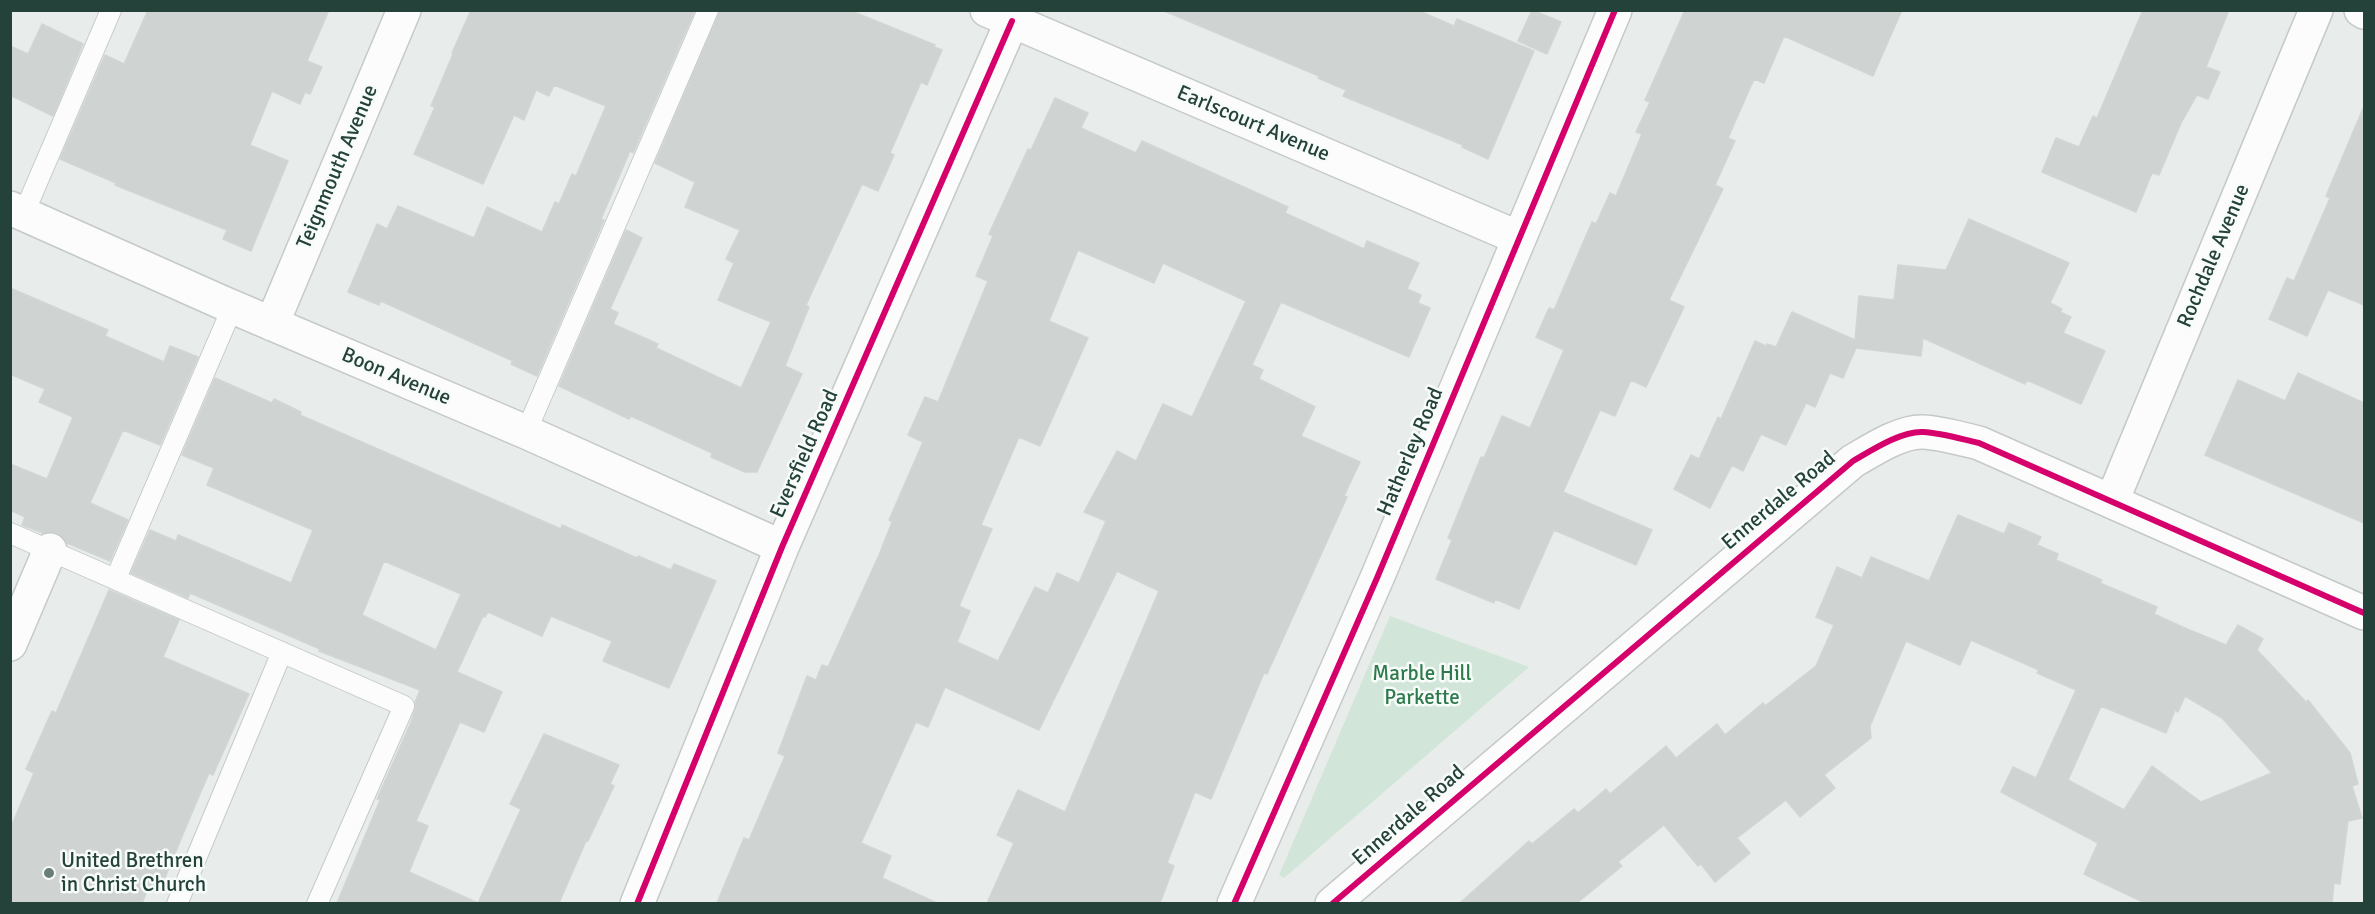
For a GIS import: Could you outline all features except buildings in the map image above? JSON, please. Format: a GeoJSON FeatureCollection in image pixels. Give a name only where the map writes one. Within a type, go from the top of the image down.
{"type":"FeatureCollection","features":[{"type":"Feature","properties":{"kind":"street","name":"Teignmouth Avenue"},"geometry":{"type":"LineString","coordinates":[[272,324],[404,10]]}},
{"type":"Feature","properties":{"kind":"street","name":"Hatherley Road"},"geometry":{"type":"LineString","coordinates":[[1234,903],[1377,578],[1615,10]]}},
{"type":"Feature","properties":{"kind":"street","name":"Rochdale Avenue"},"geometry":{"type":"LineString","coordinates":[[2112,501],[2316,10]]}},
{"type":"Feature","properties":{"kind":"street","name":"Earlscourt Avenue"},"geometry":{"type":"LineString","coordinates":[[1000,16],[1519,238]]}},
{"type":"Feature","properties":{"kind":"street","name":"Eversfield Road"},"geometry":{"type":"LineString","coordinates":[[637,903],[1000,16]]}},
{"type":"Feature","properties":{"kind":"street","name":"Boon Avenue"},"geometry":{"type":"LineString","coordinates":[[17,211],[272,324],[526,432],[782,547]]}},
{"type":"Feature","properties":{"kind":"street","name":"Ennerdale Road"},"geometry":{"type":"LineString","coordinates":[[1332,903],[1844,468],[1889,441],[1921,432],[1969,441],[2112,501],[2364,613]]}},
{"type":"Feature","properties":{"kind":"street"},"geometry":{"type":"LineString","coordinates":[[10,644],[50,550]]}},
{"type":"Feature","properties":{"kind":"lane"},"geometry":{"type":"LineString","coordinates":[[17,211],[111,10]]}},
{"type":"Feature","properties":{"kind":"lane"},"geometry":{"type":"LineString","coordinates":[[526,432],[708,10]]}},
{"type":"Feature","properties":{"kind":"lane"},"geometry":{"type":"LineString","coordinates":[[116,578],[233,306]]}},
{"type":"Feature","properties":{"kind":"lane"},"geometry":{"type":"LineString","coordinates":[[10,533],[404,706],[317,903]]}},
{"type":"Feature","properties":{"kind":"lane"},"geometry":{"type":"LineString","coordinates":[[177,903],[282,652]]}},
{"type":"Feature","properties":{"kind":"green space","name":"Marble Hill Parkette"},"geometry":{"type":"Polygon","coordinates":[[[1390,616],[1529,667],[1284,878],[1279,875],[1390,616]]]}},
{"type":"Feature","properties":{"kind":"cycle path"},"geometry":{"type":"LineString","coordinates":[[1234,904],[1377,578],[1615,10]]}},
{"type":"Feature","properties":{"kind":"cycle path"},"geometry":{"type":"LineString","coordinates":[[637,904],[782,547],[1012,21]]}},
{"type":"Feature","properties":{"kind":"cycle path"},"geometry":{"type":"LineString","coordinates":[[1332,904],[1853,461],[1905,435],[1923,432],[1979,443],[2364,613]]}},
{"type":"Feature","properties":{"kind":"place","name":"United Brethren in Christ Church"},"geometry":{"type":"Point","coordinates":[49,873]}}]}
